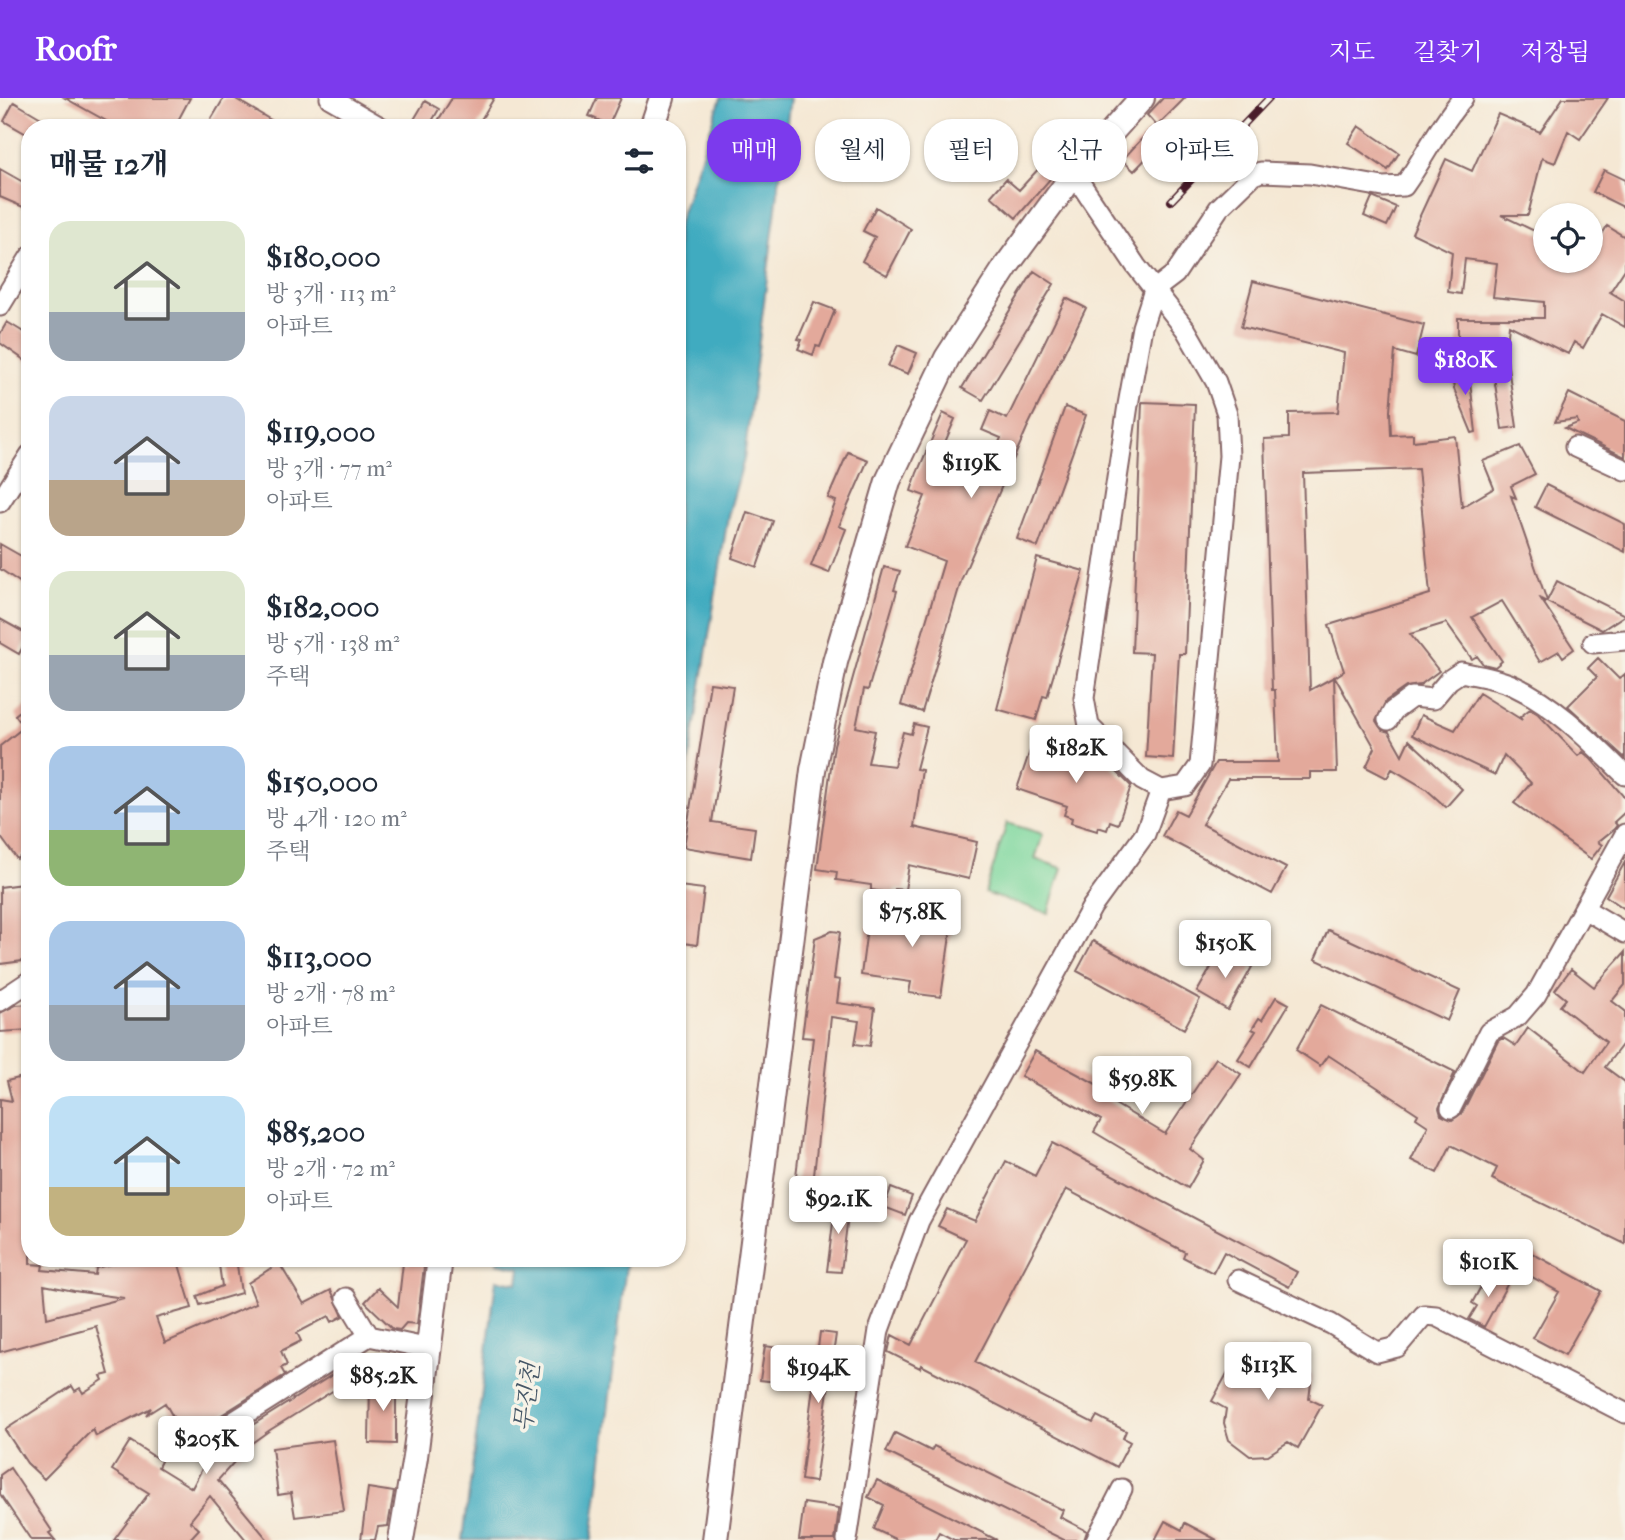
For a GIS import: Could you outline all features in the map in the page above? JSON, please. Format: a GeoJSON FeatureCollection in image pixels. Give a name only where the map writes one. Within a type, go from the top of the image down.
{"type":"FeatureCollection","features":[{"type":"Feature","properties":{"kind":"street"},"geometry":{"type":"LineString","coordinates":[[330,98],[366,119]]}},
{"type":"Feature","properties":{"kind":"street"},"geometry":{"type":"LineString","coordinates":[[655,119],[662,98]]}},
{"type":"Feature","properties":{"kind":"street"},"geometry":{"type":"LineString","coordinates":[[1123,119],[1142,98]]}},
{"type":"Feature","properties":{"kind":"street"},"geometry":{"type":"LineString","coordinates":[[1080,182],[1154,290],[1186,330],[1216,382],[1227,414],[1229,456],[1200,765],[1185,786],[1161,790],[1142,780],[1089,726],[1084,698],[1128,405],[1142,327],[1154,290],[1175,274],[1219,208],[1253,175],[1261,172],[1310,174],[1383,187],[1404,186],[1425,157],[1443,120],[1463,98]]}},
{"type":"Feature","properties":{"kind":"street"},"geometry":{"type":"LineString","coordinates":[[715,1540],[813,770],[835,662],[888,481],[947,358],[1007,265],[1068,182]]}},
{"type":"Feature","properties":{"kind":"street"},"geometry":{"type":"LineString","coordinates":[[0,306],[21,272]]}},
{"type":"Feature","properties":{"kind":"street"},"geometry":{"type":"LineString","coordinates":[[1575,447],[1625,470]]}},
{"type":"Feature","properties":{"kind":"street"},"geometry":{"type":"LineString","coordinates":[[0,502],[21,469]]}},
{"type":"Feature","properties":{"kind":"street"},"geometry":{"type":"LineString","coordinates":[[1593,642],[1625,640]]}},
{"type":"Feature","properties":{"kind":"street"},"geometry":{"type":"LineString","coordinates":[[1388,720],[1393,711],[1412,697],[1433,699],[1449,680],[1461,672],[1482,676],[1512,684],[1535,697],[1572,724],[1625,775]]}},
{"type":"Feature","properties":{"kind":"street"},"geometry":{"type":"LineString","coordinates":[[847,1540],[879,1330],[919,1221],[1092,907],[1146,834],[1161,790]]}},
{"type":"Feature","properties":{"kind":"street"},"geometry":{"type":"LineString","coordinates":[[1451,1108],[1489,1032],[1526,1008],[1586,910],[1595,887],[1625,834]]}},
{"type":"Feature","properties":{"kind":"street"},"geometry":{"type":"LineString","coordinates":[[1586,910],[1625,933]]}},
{"type":"Feature","properties":{"kind":"street"},"geometry":{"type":"LineString","coordinates":[[0,1001],[21,987]]}},
{"type":"Feature","properties":{"kind":"street"},"geometry":{"type":"LineString","coordinates":[[401,1540],[430,1349],[439,1267]]}},
{"type":"Feature","properties":{"kind":"street"},"geometry":{"type":"LineString","coordinates":[[1238,1280],[1331,1324],[1377,1352],[1397,1347],[1424,1315],[1436,1316],[1625,1413]]}},
{"type":"Feature","properties":{"kind":"street"},"geometry":{"type":"LineString","coordinates":[[346,1298],[369,1336]]}},
{"type":"Feature","properties":{"kind":"street"},"geometry":{"type":"LineString","coordinates":[[189,1450],[369,1336],[430,1349]]}},
{"type":"Feature","properties":{"kind":"street"},"geometry":{"type":"LineString","coordinates":[[1096,1540],[1122,1489]]}},
{"type":"Feature","properties":{"kind":"green space"},"geometry":{"type":"Polygon","coordinates":[[[1007,823],[1043,834],[1035,859],[1062,868],[1048,913],[985,893],[1007,823]]]}},
{"type":"Feature","properties":{"kind":"water"},"geometry":{"type":"Polygon","coordinates":[[[721,98],[790,98],[787,119],[714,119],[721,98]]]}},
{"type":"Feature","properties":{"kind":"water"},"geometry":{"type":"Polygon","coordinates":[[[707,139],[707,182],[779,182],[744,459],[728,516],[686,780],[686,201],[707,139]]]}},
{"type":"Feature","properties":{"kind":"water","name":"무진천"},"geometry":{"type":"Polygon","coordinates":[[[515,1267],[626,1267],[592,1540],[463,1540],[496,1280],[518,1283],[520,1268],[515,1267]]]}},
{"type":"Feature","properties":{"kind":"building"},"geometry":{"type":"Polygon","coordinates":[[[65,98],[190,98],[179,119],[103,119],[65,98]]]}},
{"type":"Feature","properties":{"kind":"building"},"geometry":{"type":"Polygon","coordinates":[[[224,98],[234,98],[269,119],[211,119],[224,98]]]}},
{"type":"Feature","properties":{"kind":"building"},"geometry":{"type":"Polygon","coordinates":[[[452,98],[494,98],[481,119],[439,119],[452,98]]]}},
{"type":"Feature","properties":{"kind":"building"},"geometry":{"type":"Polygon","coordinates":[[[597,98],[621,98],[612,119],[589,116],[597,98]]]}},
{"type":"Feature","properties":{"kind":"building"},"geometry":{"type":"Polygon","coordinates":[[[1163,98],[1185,98],[1164,119],[1151,119],[1147,115],[1163,98]]]}},
{"type":"Feature","properties":{"kind":"building"},"geometry":{"type":"Polygon","coordinates":[[[1563,98],[1608,98],[1580,139],[1568,131],[1555,163],[1542,158],[1528,215],[1501,215],[1533,230],[1533,273],[1603,273],[1603,233],[1607,226],[1625,237],[1625,269],[1610,292],[1625,301],[1625,327],[1602,314],[1583,348],[1574,342],[1568,354],[1509,325],[1506,353],[1517,427],[1502,429],[1492,364],[1458,369],[1455,348],[1458,348],[1458,318],[1544,318],[1544,302],[1493,297],[1497,263],[1465,259],[1461,294],[1448,292],[1452,252],[1412,233],[1446,159],[1472,171],[1498,114],[1540,132],[1563,98]]]}},
{"type":"Feature","properties":{"kind":"building"},"geometry":{"type":"Polygon","coordinates":[[[425,101],[439,109],[433,119],[414,119],[425,101]]]}},
{"type":"Feature","properties":{"kind":"building"},"geometry":{"type":"Polygon","coordinates":[[[14,102],[43,119],[21,119],[21,131],[4,121],[14,102]]]}},
{"type":"Feature","properties":{"kind":"building"},"geometry":{"type":"Polygon","coordinates":[[[1359,126],[1399,153],[1388,170],[1348,143],[1359,126]]]}},
{"type":"Feature","properties":{"kind":"building"},"geometry":{"type":"Polygon","coordinates":[[[1141,140],[1141,164],[1134,171],[1127,165],[1127,155],[1141,140]]]}},
{"type":"Feature","properties":{"kind":"building"},"geometry":{"type":"Polygon","coordinates":[[[0,169],[21,181],[21,206],[0,197],[0,169]]]}},
{"type":"Feature","properties":{"kind":"building"},"geometry":{"type":"Polygon","coordinates":[[[1604,170],[1625,180],[1625,208],[1593,192],[1604,170]]]}},
{"type":"Feature","properties":{"kind":"building"},"geometry":{"type":"Polygon","coordinates":[[[1032,176],[1032,182],[1048,182],[1016,218],[991,196],[1003,182],[1010,182],[1019,190],[1032,176]]]}},
{"type":"Feature","properties":{"kind":"building"},"geometry":{"type":"Polygon","coordinates":[[[1372,197],[1396,207],[1387,226],[1364,216],[1372,197]]]}},
{"type":"Feature","properties":{"kind":"building"},"geometry":{"type":"Polygon","coordinates":[[[876,207],[911,229],[887,275],[862,261],[875,237],[863,231],[876,207]]]}},
{"type":"Feature","properties":{"kind":"building"},"geometry":{"type":"Polygon","coordinates":[[[1034,271],[1054,284],[983,400],[962,388],[1034,271]]]}},
{"type":"Feature","properties":{"kind":"building"},"geometry":{"type":"Polygon","coordinates":[[[1253,281],[1424,325],[1416,357],[1395,351],[1390,411],[1391,435],[1413,434],[1413,441],[1455,436],[1462,507],[1494,488],[1483,461],[1520,446],[1535,474],[1511,486],[1516,498],[1511,496],[1547,601],[1557,581],[1625,615],[1602,630],[1541,599],[1574,649],[1563,657],[1559,651],[1540,662],[1502,601],[1472,617],[1502,661],[1495,667],[1483,664],[1477,656],[1472,659],[1446,623],[1410,634],[1439,671],[1420,685],[1406,687],[1386,701],[1376,721],[1382,730],[1389,732],[1402,755],[1409,740],[1462,789],[1446,807],[1426,789],[1392,769],[1387,778],[1366,767],[1375,748],[1335,677],[1344,671],[1329,625],[1430,594],[1418,469],[1303,473],[1310,690],[1334,677],[1337,772],[1310,772],[1310,779],[1228,779],[1202,824],[1286,868],[1272,894],[1162,836],[1176,810],[1186,815],[1216,762],[1278,762],[1275,690],[1272,690],[1264,439],[1289,438],[1289,413],[1338,412],[1344,353],[1241,327],[1253,281]]]}},
{"type":"Feature","properties":{"kind":"building"},"geometry":{"type":"Polygon","coordinates":[[[1066,298],[1086,308],[1027,428],[962,578],[922,712],[901,705],[944,561],[905,546],[925,496],[911,491],[917,473],[943,413],[955,419],[937,461],[975,477],[978,470],[985,473],[1001,438],[982,430],[990,411],[1007,419],[1066,298]]]}},
{"type":"Feature","properties":{"kind":"building"},"geometry":{"type":"Polygon","coordinates":[[[814,302],[835,310],[820,347],[816,346],[813,355],[798,349],[802,340],[798,339],[814,302]]]}},
{"type":"Feature","properties":{"kind":"building"},"geometry":{"type":"Polygon","coordinates":[[[7,322],[21,331],[21,358],[0,343],[0,334],[7,322]]]}},
{"type":"Feature","properties":{"kind":"building"},"geometry":{"type":"Polygon","coordinates":[[[898,345],[917,353],[908,374],[888,366],[898,345]]]}},
{"type":"Feature","properties":{"kind":"building"},"geometry":{"type":"Polygon","coordinates":[[[1469,373],[1476,432],[1472,433],[1454,389],[1452,375],[1469,373]]]}},
{"type":"Feature","properties":{"kind":"building"},"geometry":{"type":"Polygon","coordinates":[[[1569,393],[1625,421],[1625,457],[1565,428],[1578,423],[1577,419],[1555,422],[1569,393]]]}},
{"type":"Feature","properties":{"kind":"building"},"geometry":{"type":"Polygon","coordinates":[[[1142,402],[1195,404],[1185,654],[1179,654],[1173,759],[1146,757],[1152,653],[1132,652],[1142,402]]]}},
{"type":"Feature","properties":{"kind":"building"},"geometry":{"type":"Polygon","coordinates":[[[1065,407],[1086,415],[1038,547],[1017,539],[1065,407]]]}},
{"type":"Feature","properties":{"kind":"building"},"geometry":{"type":"Polygon","coordinates":[[[848,452],[868,460],[839,526],[846,529],[829,573],[811,566],[836,501],[828,498],[848,452]]]}},
{"type":"Feature","properties":{"kind":"building"},"geometry":{"type":"Polygon","coordinates":[[[1546,485],[1625,524],[1625,552],[1535,507],[1546,485]]]}},
{"type":"Feature","properties":{"kind":"building"},"geometry":{"type":"Polygon","coordinates":[[[747,512],[773,521],[757,567],[732,558],[747,512]]]}},
{"type":"Feature","properties":{"kind":"building"},"geometry":{"type":"Polygon","coordinates":[[[0,544],[21,556],[21,583],[0,569],[0,544]]]}},
{"type":"Feature","properties":{"kind":"building"},"geometry":{"type":"Polygon","coordinates":[[[1037,558],[1084,571],[1047,697],[1043,696],[1036,720],[997,709],[1037,558]]]}},
{"type":"Feature","properties":{"kind":"building"},"geometry":{"type":"Polygon","coordinates":[[[884,567],[900,571],[894,590],[897,591],[868,690],[864,689],[856,727],[875,731],[868,763],[894,766],[903,732],[911,734],[914,724],[927,727],[916,769],[922,770],[914,827],[977,842],[969,879],[909,865],[905,890],[895,889],[894,894],[871,890],[871,885],[836,880],[837,872],[817,869],[834,745],[884,567]]]}},
{"type":"Feature","properties":{"kind":"building"},"geometry":{"type":"Polygon","coordinates":[[[0,619],[21,631],[19,654],[0,643],[0,619]]]}},
{"type":"Feature","properties":{"kind":"building"},"geometry":{"type":"Polygon","coordinates":[[[1598,658],[1619,679],[1625,674],[1625,758],[1568,706],[1597,677],[1588,668],[1598,658]]]}},
{"type":"Feature","properties":{"kind":"building"},"geometry":{"type":"Polygon","coordinates":[[[710,683],[733,686],[712,822],[755,828],[751,858],[686,847],[710,683]]]}},
{"type":"Feature","properties":{"kind":"building"},"geometry":{"type":"Polygon","coordinates":[[[1479,693],[1522,720],[1520,717],[1530,709],[1538,714],[1578,756],[1583,752],[1591,759],[1625,798],[1625,812],[1614,822],[1617,825],[1614,829],[1598,842],[1602,845],[1591,859],[1514,803],[1531,783],[1504,755],[1495,775],[1412,735],[1421,715],[1455,730],[1479,693]]]}},
{"type":"Feature","properties":{"kind":"building"},"geometry":{"type":"Polygon","coordinates":[[[21,710],[21,723],[15,715],[21,710]]]}},
{"type":"Feature","properties":{"kind":"building"},"geometry":{"type":"Polygon","coordinates":[[[21,729],[21,856],[17,859],[0,836],[0,746],[21,729]]]}},
{"type":"Feature","properties":{"kind":"building"},"geometry":{"type":"Polygon","coordinates":[[[1034,739],[1110,765],[1131,786],[1118,824],[1110,821],[1107,830],[1098,827],[1097,831],[1071,823],[1072,818],[1064,815],[1067,806],[1017,789],[1034,739]]]}},
{"type":"Feature","properties":{"kind":"building"},"geometry":{"type":"Polygon","coordinates":[[[1625,862],[1625,909],[1606,896],[1625,862]]]}},
{"type":"Feature","properties":{"kind":"building"},"geometry":{"type":"Polygon","coordinates":[[[21,884],[21,961],[0,964],[0,887],[21,884]]]}},
{"type":"Feature","properties":{"kind":"building"},"geometry":{"type":"Polygon","coordinates":[[[686,887],[704,889],[697,945],[686,943],[686,887]]]}},
{"type":"Feature","properties":{"kind":"building"},"geometry":{"type":"Polygon","coordinates":[[[923,897],[955,902],[941,997],[909,993],[911,982],[861,975],[868,921],[919,928],[923,897]]]}},
{"type":"Feature","properties":{"kind":"building"},"geometry":{"type":"Polygon","coordinates":[[[1328,930],[1460,991],[1447,1021],[1315,959],[1328,930]]]}},
{"type":"Feature","properties":{"kind":"building"},"geometry":{"type":"Polygon","coordinates":[[[832,931],[840,932],[834,979],[840,980],[837,1003],[875,1008],[870,1046],[855,1044],[859,1021],[831,1017],[812,1194],[794,1192],[813,1038],[802,1037],[815,938],[832,931]]]}},
{"type":"Feature","properties":{"kind":"building"},"geometry":{"type":"Polygon","coordinates":[[[1093,941],[1200,999],[1184,1029],[1077,971],[1093,941]]]}},
{"type":"Feature","properties":{"kind":"building"},"geometry":{"type":"Polygon","coordinates":[[[1221,950],[1252,967],[1228,1010],[1197,992],[1221,950]]]}},
{"type":"Feature","properties":{"kind":"building"},"geometry":{"type":"Polygon","coordinates":[[[1625,952],[1625,985],[1612,1001],[1625,1011],[1625,1041],[1605,1067],[1625,1082],[1625,1244],[1492,1179],[1497,1168],[1451,1145],[1437,1173],[1411,1160],[1428,1126],[1416,1118],[1418,1114],[1328,1055],[1320,1066],[1296,1050],[1321,1005],[1455,1072],[1439,1108],[1441,1115],[1452,1120],[1462,1113],[1498,1041],[1503,1038],[1516,1046],[1528,1028],[1585,1072],[1606,1042],[1560,1006],[1566,999],[1555,990],[1571,969],[1594,987],[1625,952]]]}},
{"type":"Feature","properties":{"kind":"building"},"geometry":{"type":"Polygon","coordinates":[[[1276,997],[1289,1004],[1251,1067],[1238,1059],[1256,1031],[1252,1029],[1259,1018],[1262,1020],[1276,997]]]}},
{"type":"Feature","properties":{"kind":"building"},"geometry":{"type":"Polygon","coordinates":[[[21,1005],[21,1031],[0,1032],[0,1013],[21,1005]]]}},
{"type":"Feature","properties":{"kind":"building"},"geometry":{"type":"Polygon","coordinates":[[[1035,1051],[1109,1091],[1105,1098],[1165,1134],[1216,1058],[1241,1074],[1190,1149],[1204,1160],[1188,1188],[1094,1132],[1101,1120],[1021,1076],[1035,1051]]]}},
{"type":"Feature","properties":{"kind":"building"},"geometry":{"type":"Polygon","coordinates":[[[21,1077],[21,1267],[43,1267],[42,1270],[95,1275],[96,1268],[100,1267],[180,1267],[192,1308],[156,1318],[165,1343],[256,1303],[248,1283],[273,1267],[281,1267],[304,1304],[331,1290],[343,1316],[332,1322],[329,1316],[297,1333],[301,1341],[281,1351],[287,1365],[281,1368],[285,1375],[185,1438],[165,1403],[146,1415],[151,1408],[96,1436],[93,1429],[44,1479],[27,1463],[5,1430],[72,1386],[75,1391],[80,1388],[83,1393],[103,1380],[101,1376],[109,1374],[96,1326],[0,1352],[0,1099],[12,1101],[7,1081],[21,1077]],[[44,1285],[47,1318],[124,1298],[74,1291],[44,1285]]]}},
{"type":"Feature","properties":{"kind":"building"},"geometry":{"type":"Polygon","coordinates":[[[1052,1143],[1297,1272],[1289,1287],[1224,1252],[1213,1273],[1183,1257],[1185,1252],[1066,1189],[975,1362],[1093,1423],[1097,1416],[1126,1431],[1123,1438],[1130,1442],[1117,1467],[921,1365],[920,1368],[888,1352],[892,1335],[911,1345],[966,1239],[938,1226],[947,1209],[975,1221],[1006,1161],[1035,1176],[1052,1143]]]}},
{"type":"Feature","properties":{"kind":"building"},"geometry":{"type":"Polygon","coordinates":[[[891,1188],[912,1196],[905,1215],[884,1207],[891,1188]]]}},
{"type":"Feature","properties":{"kind":"building"},"geometry":{"type":"Polygon","coordinates":[[[836,1199],[850,1201],[841,1272],[827,1271],[836,1199]]]}},
{"type":"Feature","properties":{"kind":"building"},"geometry":{"type":"Polygon","coordinates":[[[1526,1250],[1601,1291],[1565,1355],[1533,1338],[1559,1292],[1516,1268],[1526,1250]]]}},
{"type":"Feature","properties":{"kind":"building"},"geometry":{"type":"Polygon","coordinates":[[[219,1267],[237,1267],[241,1293],[200,1305],[197,1296],[222,1286],[219,1267]]]}},
{"type":"Feature","properties":{"kind":"building"},"geometry":{"type":"Polygon","coordinates":[[[403,1267],[424,1267],[417,1324],[406,1323],[400,1330],[393,1329],[365,1302],[378,1288],[398,1307],[403,1267]]]}},
{"type":"Feature","properties":{"kind":"building"},"geometry":{"type":"Polygon","coordinates":[[[1489,1272],[1508,1283],[1484,1327],[1469,1319],[1477,1306],[1472,1303],[1489,1272]]]}},
{"type":"Feature","properties":{"kind":"building"},"geometry":{"type":"Polygon","coordinates":[[[820,1332],[836,1334],[815,1482],[801,1480],[820,1332]]]}},
{"type":"Feature","properties":{"kind":"building"},"geometry":{"type":"Polygon","coordinates":[[[765,1346],[779,1348],[778,1354],[790,1356],[786,1383],[760,1380],[765,1346]]]}},
{"type":"Feature","properties":{"kind":"building"},"geometry":{"type":"Polygon","coordinates":[[[1271,1349],[1289,1350],[1303,1359],[1312,1375],[1309,1399],[1322,1405],[1298,1448],[1288,1442],[1268,1455],[1250,1456],[1229,1440],[1224,1423],[1226,1409],[1212,1401],[1235,1359],[1248,1365],[1255,1357],[1271,1349]]]}},
{"type":"Feature","properties":{"kind":"building"},"geometry":{"type":"Polygon","coordinates":[[[364,1355],[371,1367],[238,1453],[243,1452],[218,1480],[268,1540],[246,1540],[210,1496],[190,1521],[199,1529],[189,1540],[114,1540],[149,1493],[112,1470],[130,1441],[161,1461],[158,1467],[192,1488],[203,1467],[227,1441],[364,1355]]]}},
{"type":"Feature","properties":{"kind":"building"},"geometry":{"type":"Polygon","coordinates":[[[370,1382],[396,1382],[396,1444],[369,1443],[370,1382]]]}},
{"type":"Feature","properties":{"kind":"building"},"geometry":{"type":"Polygon","coordinates":[[[895,1433],[931,1451],[934,1446],[1063,1510],[1060,1517],[1087,1531],[1084,1540],[1064,1540],[886,1452],[895,1433]]]}},
{"type":"Feature","properties":{"kind":"building"},"geometry":{"type":"Polygon","coordinates":[[[333,1440],[344,1511],[295,1517],[291,1493],[278,1495],[272,1448],[333,1440]]]}},
{"type":"Feature","properties":{"kind":"building"},"geometry":{"type":"Polygon","coordinates":[[[10,1468],[52,1531],[49,1533],[55,1540],[31,1540],[0,1494],[0,1475],[10,1468]]]}},
{"type":"Feature","properties":{"kind":"building"},"geometry":{"type":"Polygon","coordinates":[[[877,1480],[997,1540],[954,1540],[939,1532],[935,1540],[897,1540],[874,1529],[884,1505],[868,1497],[877,1480]]]}},
{"type":"Feature","properties":{"kind":"building"},"geometry":{"type":"Polygon","coordinates":[[[368,1488],[394,1492],[388,1526],[378,1527],[375,1540],[361,1540],[368,1488]]]}},
{"type":"Feature","properties":{"kind":"building"},"geometry":{"type":"Polygon","coordinates":[[[804,1503],[839,1508],[835,1540],[799,1540],[804,1503]]]}},
{"type":"Feature","properties":{"kind":"building"},"geometry":{"type":"Polygon","coordinates":[[[1165,1521],[1182,1530],[1185,1523],[1217,1540],[1155,1540],[1165,1521]]]}},
{"type":"Feature","properties":{"kind":"railway"},"geometry":{"type":"LineString","coordinates":[[1171,201],[1269,98]]}}]}
